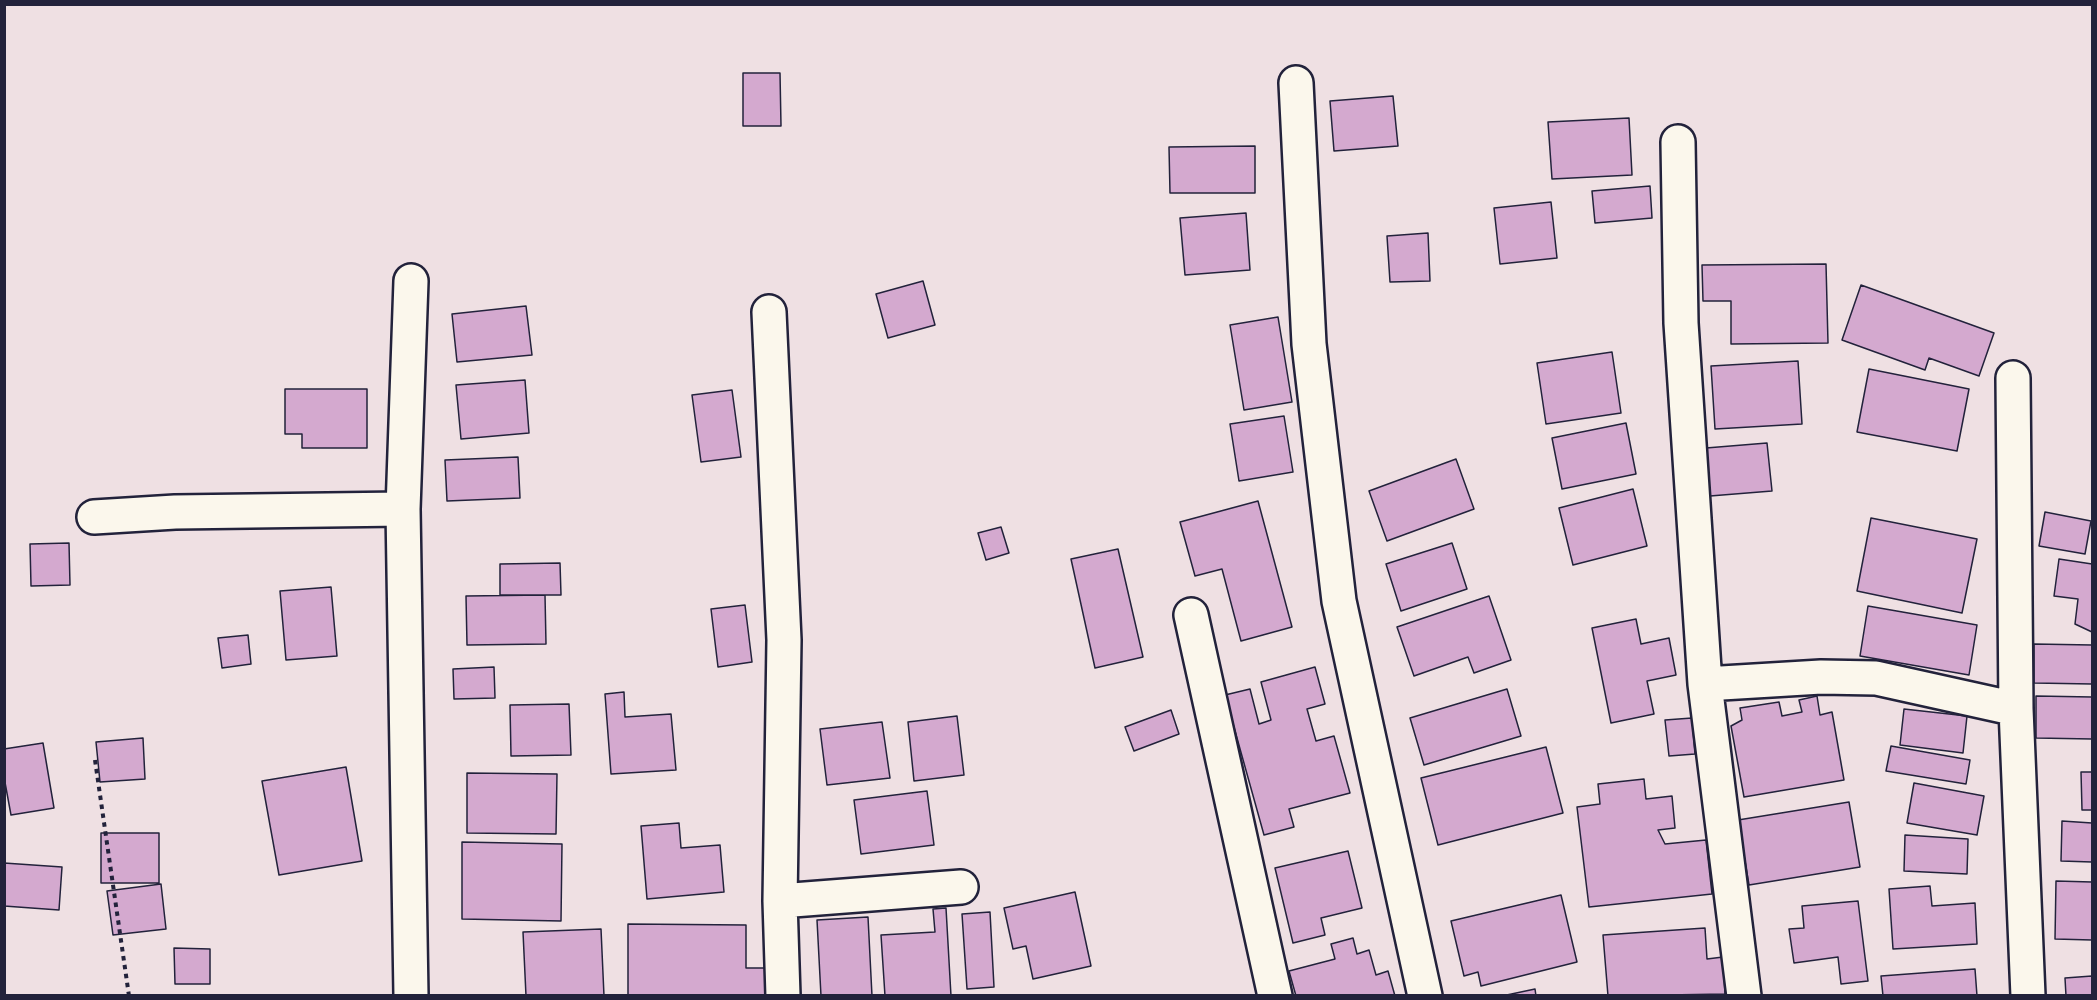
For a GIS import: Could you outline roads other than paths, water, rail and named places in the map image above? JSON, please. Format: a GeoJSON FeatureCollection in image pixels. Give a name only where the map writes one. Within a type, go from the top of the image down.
{"type":"FeatureCollection","features":[{"type":"Feature","properties":{"kind":"street"},"geometry":{"type":"LineString","coordinates":[[1296,83],[1309,344],[1339,601],[1425,996]]}},
{"type":"Feature","properties":{"kind":"street"},"geometry":{"type":"LineString","coordinates":[[1678,142],[1681,322],[1705,684],[1744,996]]}},
{"type":"Feature","properties":{"kind":"street"},"geometry":{"type":"LineString","coordinates":[[411,281],[403,509],[411,996]]}},
{"type":"Feature","properties":{"kind":"street"},"geometry":{"type":"LineString","coordinates":[[769,312],[784,640],[780,901],[783,996]]}},
{"type":"Feature","properties":{"kind":"street"},"geometry":{"type":"LineString","coordinates":[[2013,378],[2016,709],[2028,996]]}},
{"type":"Feature","properties":{"kind":"street"},"geometry":{"type":"LineString","coordinates":[[94,517],[175,512],[403,509]]}},
{"type":"Feature","properties":{"kind":"street"},"geometry":{"type":"LineString","coordinates":[[1191,615],[1275,996]]}},
{"type":"Feature","properties":{"kind":"street"},"geometry":{"type":"LineString","coordinates":[[1705,684],[1821,677],[1876,678],[2016,709]]}},
{"type":"Feature","properties":{"kind":"street"},"geometry":{"type":"LineString","coordinates":[[780,901],[961,887]]}}]}
